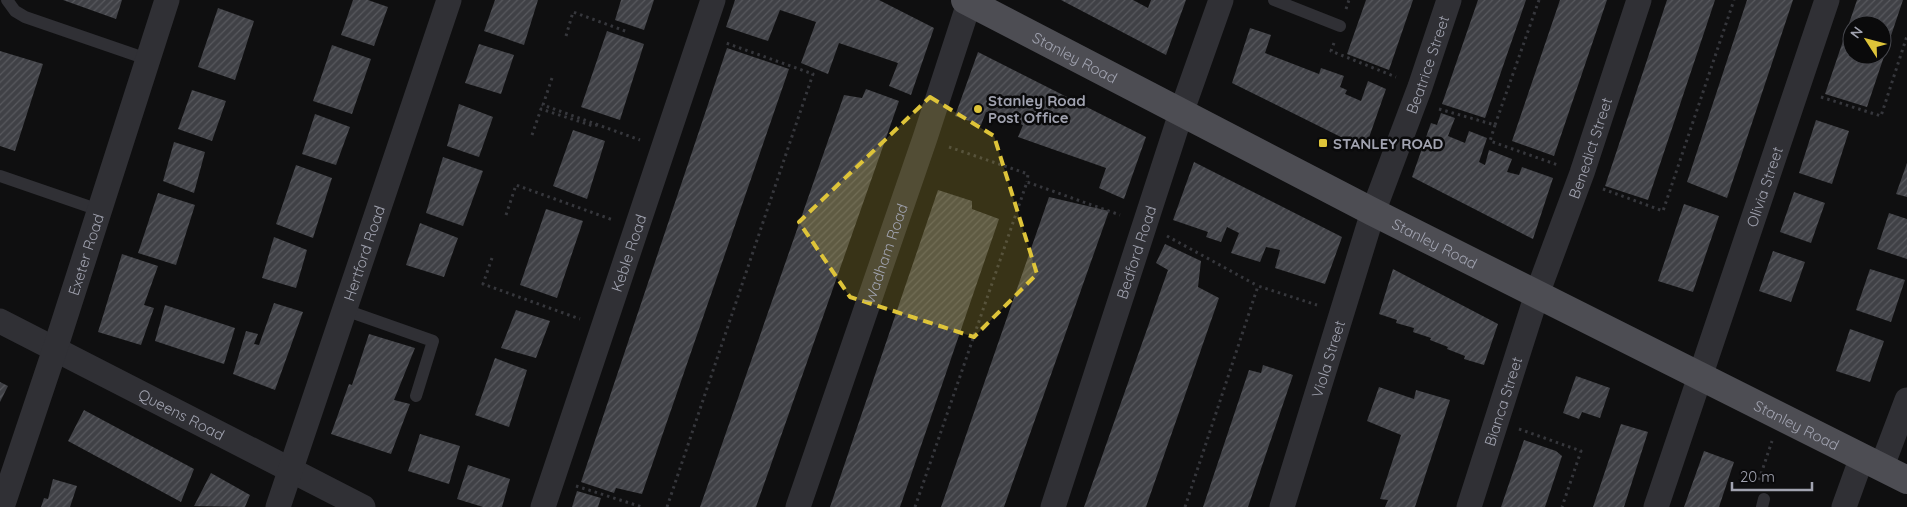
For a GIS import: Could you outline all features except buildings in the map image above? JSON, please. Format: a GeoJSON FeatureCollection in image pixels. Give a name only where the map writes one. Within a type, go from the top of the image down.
{"type":"FeatureCollection","features":[{"type":"Feature","properties":{"kind":"main road","name":"Stanley Road"},"geometry":{"type":"LineString","coordinates":[[968,1],[1374,212],[1700,374],[1907,480]]}},
{"type":"Feature","properties":{"kind":"street","name":"Exeter Road"},"geometry":{"type":"LineString","coordinates":[[2,507],[55,349],[166,0]]}},
{"type":"Feature","properties":{"kind":"street","name":"Hertford Road"},"geometry":{"type":"LineString","coordinates":[[278,507],[449,0]]}},
{"type":"Feature","properties":{"kind":"street","name":"Keble Road"},"geometry":{"type":"LineString","coordinates":[[543,507],[714,0]]}},
{"type":"Feature","properties":{"kind":"street","name":"Bedford Road"},"geometry":{"type":"LineString","coordinates":[[1054,507],[1181,113],[1221,0]]}},
{"type":"Feature","properties":{"kind":"street","name":"Beatrice Street"},"geometry":{"type":"LineString","coordinates":[[1374,212],[1449,0]]}},
{"type":"Feature","properties":{"kind":"street","name":"Benedict Street"},"geometry":{"type":"LineString","coordinates":[[1537,294],[1580,177],[1639,0]]}},
{"type":"Feature","properties":{"kind":"street","name":"Olivia Street"},"geometry":{"type":"LineString","coordinates":[[1656,507],[1827,0]]}},
{"type":"Feature","properties":{"kind":"street","name":"Wadham Road"},"geometry":{"type":"LineString","coordinates":[[798,507],[925,138],[968,1]]}},
{"type":"Feature","properties":{"kind":"street","name":"Viola Street"},"geometry":{"type":"LineString","coordinates":[[1282,507],[1374,212]]}},
{"type":"Feature","properties":{"kind":"street","name":"Bianca Street"},"geometry":{"type":"LineString","coordinates":[[1468,507],[1537,294]]}},
{"type":"Feature","properties":{"kind":"street","name":"Queens Road"},"geometry":{"type":"LineString","coordinates":[[0,321],[363,507]]}},
{"type":"Feature","properties":{"kind":"street"},"geometry":{"type":"LineString","coordinates":[[1844,507],[1907,400]]}},
{"type":"Feature","properties":{"kind":"lane"},"geometry":{"type":"LineString","coordinates":[[7,0],[25,18],[148,60]]}},
{"type":"Feature","properties":{"kind":"lane"},"geometry":{"type":"LineString","coordinates":[[1274,0],[1340,26]]}},
{"type":"Feature","properties":{"kind":"lane"},"geometry":{"type":"LineString","coordinates":[[0,176],[99,210]]}},
{"type":"Feature","properties":{"kind":"lane"},"geometry":{"type":"LineString","coordinates":[[344,310],[433,341],[416,396]]}},
{"type":"Feature","properties":{"kind":"path"},"geometry":{"type":"LineString","coordinates":[[1349,0],[1331,51],[1417,94],[1495,125]]}},
{"type":"Feature","properties":{"kind":"path"},"geometry":{"type":"LineString","coordinates":[[1539,0],[1490,142],[1663,211],[1734,0]]}},
{"type":"Feature","properties":{"kind":"path"},"geometry":{"type":"LineString","coordinates":[[566,36],[573,12],[628,32]]}},
{"type":"Feature","properties":{"kind":"path"},"geometry":{"type":"LineString","coordinates":[[667,507],[813,74],[702,34]]}},
{"type":"Feature","properties":{"kind":"path"},"geometry":{"type":"LineString","coordinates":[[1797,88],[1881,116],[1907,36]]}},
{"type":"Feature","properties":{"kind":"path"},"geometry":{"type":"LineString","coordinates":[[552,78],[543,105],[664,149]]}},
{"type":"Feature","properties":{"kind":"path"},"geometry":{"type":"LineString","coordinates":[[532,135],[541,109],[593,126],[597,125]]}},
{"type":"Feature","properties":{"kind":"path"},"geometry":{"type":"LineString","coordinates":[[915,507],[1028,182],[1028,174],[925,138]]}},
{"type":"Feature","properties":{"kind":"path"},"geometry":{"type":"LineString","coordinates":[[1028,182],[1145,224],[1258,286],[1342,313]]}},
{"type":"Feature","properties":{"kind":"path"},"geometry":{"type":"LineString","coordinates":[[506,215],[516,186],[637,228]]}},
{"type":"Feature","properties":{"kind":"path"},"geometry":{"type":"LineString","coordinates":[[492,258],[483,284],[603,327]]}},
{"type":"Feature","properties":{"kind":"path"},"geometry":{"type":"LineString","coordinates":[[1186,507],[1258,286]]}},
{"type":"Feature","properties":{"kind":"path"},"geometry":{"type":"LineString","coordinates":[[1756,489],[1781,416]]}},
{"type":"Feature","properties":{"kind":"path"},"geometry":{"type":"LineString","coordinates":[[1496,421],[1581,451],[1562,507]]}},
{"type":"Feature","properties":{"kind":"path"},"geometry":{"type":"LineString","coordinates":[[552,478],[642,507]]}},
{"type":"Feature","properties":{"kind":"highlighted area"},"geometry":{"type":"Polygon","coordinates":[[[930,97],[994,136],[1037,274],[974,337],[850,297],[799,222],[930,97]]]}},
{"type":"Feature","properties":{"kind":"place","name":"Stanley Road Post Office"},"geometry":{"type":"Point","coordinates":[978,109]}},
{"type":"Feature","properties":{"kind":"place","name":"STANLEY ROAD"},"geometry":{"type":"Point","coordinates":[1323,143]}}]}
